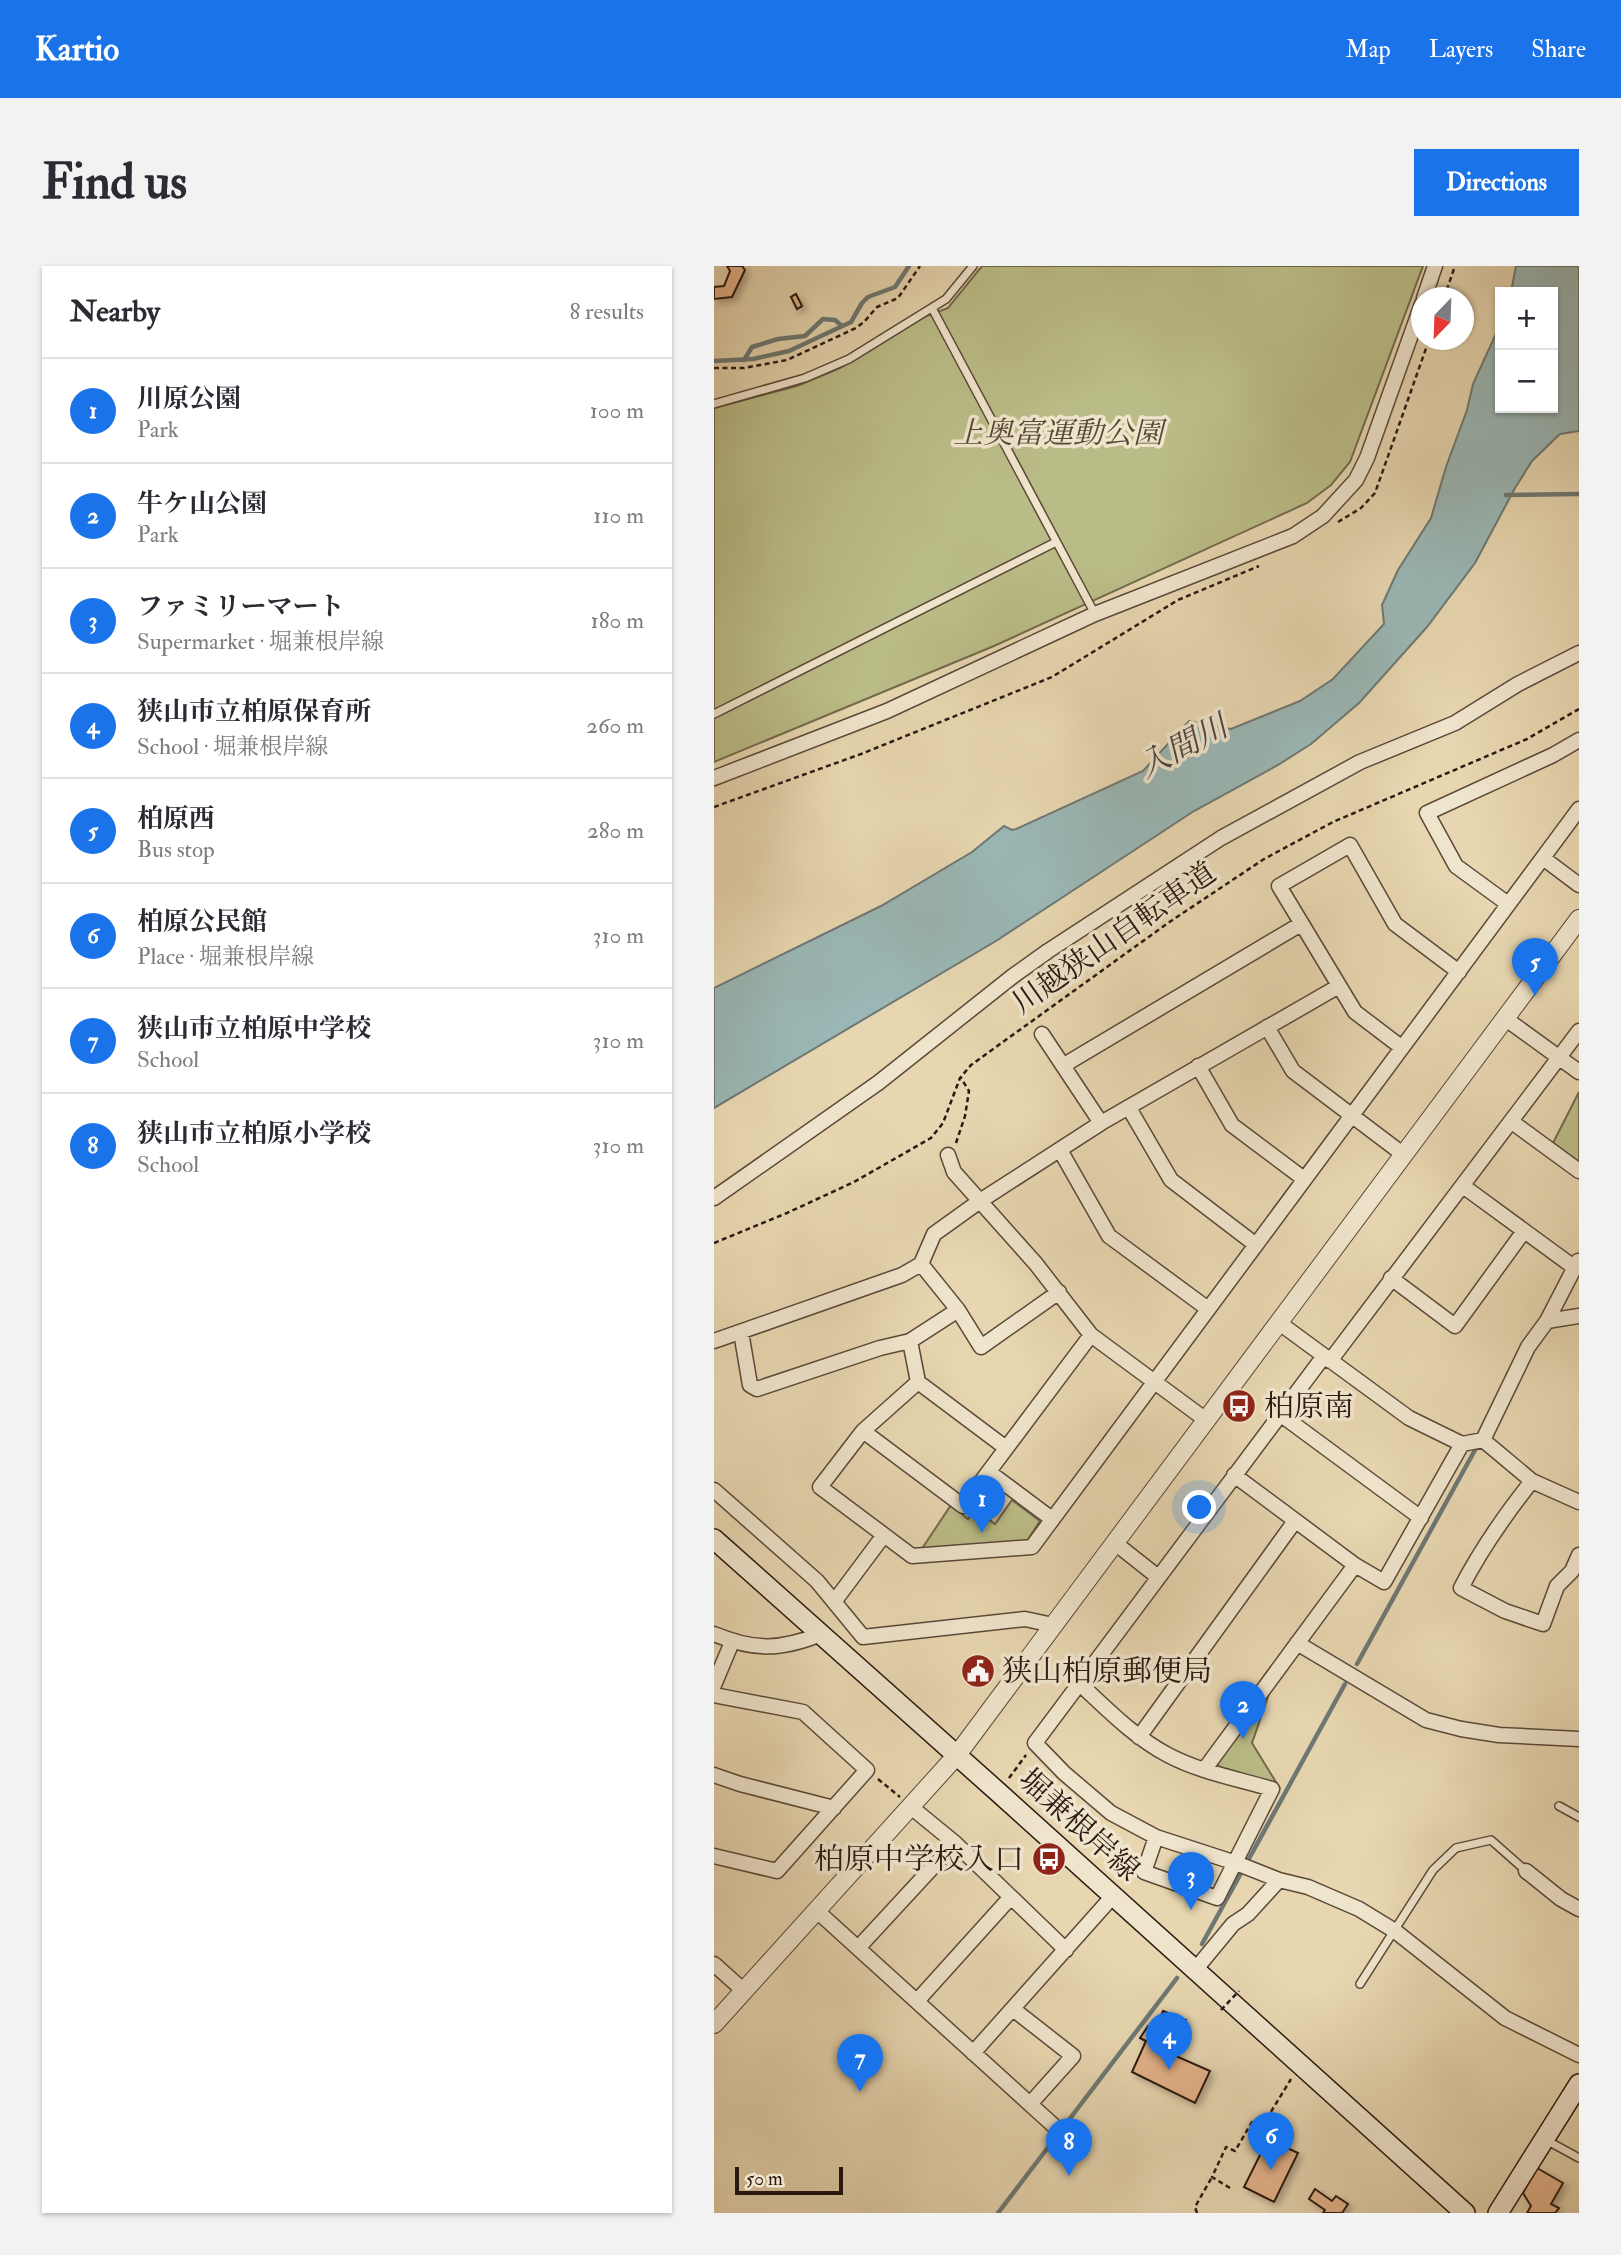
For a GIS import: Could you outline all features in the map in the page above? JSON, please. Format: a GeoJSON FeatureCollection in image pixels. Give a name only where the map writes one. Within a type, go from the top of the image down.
{"type":"FeatureCollection","features":[{"type":"Feature","properties":{"kind":"main road","name":"堀兼根岸線"},"geometry":{"type":"LineString","coordinates":[[714,1539],[1465,2213]]}},
{"type":"Feature","properties":{"kind":"main road"},"geometry":{"type":"LineString","coordinates":[[1498,2213],[1579,2084]]}},
{"type":"Feature","properties":{"kind":"street"},"geometry":{"type":"LineString","coordinates":[[1428,287],[1436,266]]}},
{"type":"Feature","properties":{"kind":"street"},"geometry":{"type":"LineString","coordinates":[[714,778],[887,711],[1095,614],[1293,536],[1323,516],[1356,480],[1367,458],[1411,335]]}},
{"type":"Feature","properties":{"kind":"street"},"geometry":{"type":"LineString","coordinates":[[714,1198],[878,1083],[1013,976],[1221,838],[1360,762],[1455,723],[1518,684],[1579,653]]}},
{"type":"Feature","properties":{"kind":"street"},"geometry":{"type":"LineString","coordinates":[[1508,904],[1456,866],[1427,813],[1553,755],[1579,740]]}},
{"type":"Feature","properties":{"kind":"street"},"geometry":{"type":"LineString","coordinates":[[918,1382],[863,1431],[820,1487],[912,1556],[1032,1547],[1579,809]]}},
{"type":"Feature","properties":{"kind":"street"},"geometry":{"type":"LineString","coordinates":[[1401,1047],[1355,1012],[1279,886],[1350,845],[1395,924],[1459,972]]}},
{"type":"Feature","properties":{"kind":"street"},"geometry":{"type":"LineString","coordinates":[[1543,858],[1579,885]]}},
{"type":"Feature","properties":{"kind":"street"},"geometry":{"type":"LineString","coordinates":[[714,2024],[957,1755],[1579,919]]}},
{"type":"Feature","properties":{"kind":"street"},"geometry":{"type":"LineString","coordinates":[[1064,1065],[1301,924]]}},
{"type":"Feature","properties":{"kind":"street"},"geometry":{"type":"LineString","coordinates":[[714,1341],[902,1275],[921,1264],[934,1234],[980,1200],[1101,1123],[1339,986]]}},
{"type":"Feature","properties":{"kind":"street"},"geometry":{"type":"LineString","coordinates":[[1506,1019],[1579,1072]]}},
{"type":"Feature","properties":{"kind":"street"},"geometry":{"type":"LineString","coordinates":[[1268,1027],[1293,1071],[1404,1155]]}},
{"type":"Feature","properties":{"kind":"street"},"geometry":{"type":"LineString","coordinates":[[1579,1031],[1463,1186],[1327,1359],[1280,1414],[1035,1743],[1064,1773],[1111,1813],[1156,1837],[1279,1880],[1308,1887],[1360,1909],[1395,1931],[1505,2018],[1579,2055]]}},
{"type":"Feature","properties":{"kind":"street"},"geometry":{"type":"LineString","coordinates":[[1042,1034],[1101,1123]]}},
{"type":"Feature","properties":{"kind":"street"},"geometry":{"type":"LineString","coordinates":[[1198,1066],[1231,1125],[1304,1179]]}},
{"type":"Feature","properties":{"kind":"street"},"geometry":{"type":"LineString","coordinates":[[1129,1108],[1171,1180],[1256,1245]]}},
{"type":"Feature","properties":{"kind":"street"},"geometry":{"type":"LineString","coordinates":[[1512,1122],[1579,1171]]}},
{"type":"Feature","properties":{"kind":"street"},"geometry":{"type":"LineString","coordinates":[[1060,1150],[1109,1236],[1208,1309]]}},
{"type":"Feature","properties":{"kind":"street"},"geometry":{"type":"LineString","coordinates":[[948,1155],[954,1172],[1059,1292],[1091,1335],[1206,1420]]}},
{"type":"Feature","properties":{"kind":"street"},"geometry":{"type":"LineString","coordinates":[[1463,1186],[1524,1231],[1577,1264],[1547,1321],[1528,1348],[1483,1440]]}},
{"type":"Feature","properties":{"kind":"street"},"geometry":{"type":"LineString","coordinates":[[1391,1278],[1455,1326],[1524,1231]]}},
{"type":"Feature","properties":{"kind":"street"},"geometry":{"type":"LineString","coordinates":[[921,1264],[958,1310],[981,1347],[1059,1292]]}},
{"type":"Feature","properties":{"kind":"street"},"geometry":{"type":"LineString","coordinates":[[741,1332],[750,1385],[757,1389],[880,1348],[910,1341],[958,1310]]}},
{"type":"Feature","properties":{"kind":"street"},"geometry":{"type":"LineString","coordinates":[[1547,1321],[1579,1317]]}},
{"type":"Feature","properties":{"kind":"street"},"geometry":{"type":"LineString","coordinates":[[1278,1322],[1409,1418],[1462,1444],[1483,1440]]}},
{"type":"Feature","properties":{"kind":"street"},"geometry":{"type":"LineString","coordinates":[[863,1431],[963,1506],[1091,1335]]}},
{"type":"Feature","properties":{"kind":"street"},"geometry":{"type":"LineString","coordinates":[[910,1341],[918,1382],[1006,1448]]}},
{"type":"Feature","properties":{"kind":"street"},"geometry":{"type":"LineString","coordinates":[[1280,1414],[1421,1518]]}},
{"type":"Feature","properties":{"kind":"street"},"geometry":{"type":"LineString","coordinates":[[1483,1440],[1532,1481],[1579,1502]]}},
{"type":"Feature","properties":{"kind":"street"},"geometry":{"type":"LineString","coordinates":[[1234,1475],[1354,1565],[1384,1582],[1462,1444]]}},
{"type":"Feature","properties":{"kind":"street"},"geometry":{"type":"LineString","coordinates":[[989,1472],[1052,1519]]}},
{"type":"Feature","properties":{"kind":"street"},"geometry":{"type":"LineString","coordinates":[[1532,1481],[1498,1524],[1461,1588],[1505,1611],[1543,1624],[1557,1586],[1572,1571],[1579,1555]]}},
{"type":"Feature","properties":{"kind":"street"},"geometry":{"type":"LineString","coordinates":[[714,1490],[817,1581],[863,1637],[1025,1619],[1053,1625]]}},
{"type":"Feature","properties":{"kind":"street"},"geometry":{"type":"LineString","coordinates":[[1139,1737],[1295,1521]]}},
{"type":"Feature","properties":{"kind":"street"},"geometry":{"type":"LineString","coordinates":[[834,1602],[884,1535]]}},
{"type":"Feature","properties":{"kind":"street"},"geometry":{"type":"LineString","coordinates":[[1115,1542],[1158,1577]]}},
{"type":"Feature","properties":{"kind":"street"},"geometry":{"type":"LineString","coordinates":[[1204,1770],[1354,1565]]}},
{"type":"Feature","properties":{"kind":"street"},"geometry":{"type":"LineString","coordinates":[[714,1634],[732,1642],[761,1647],[796,1644],[821,1634]]}},
{"type":"Feature","properties":{"kind":"street"},"geometry":{"type":"LineString","coordinates":[[714,1685],[732,1642]]}},
{"type":"Feature","properties":{"kind":"street"},"geometry":{"type":"LineString","coordinates":[[1297,1643],[1426,1720],[1461,1730],[1499,1735],[1579,1739]]}},
{"type":"Feature","properties":{"kind":"street"},"geometry":{"type":"LineString","coordinates":[[1079,1683],[1139,1737],[1169,1756],[1204,1770],[1272,1789],[1242,1866],[1217,1898],[1144,1872],[1156,1837]]}},
{"type":"Feature","properties":{"kind":"street"},"geometry":{"type":"LineString","coordinates":[[714,1695],[803,1712],[867,1770],[777,1871],[714,1856]]}},
{"type":"Feature","properties":{"kind":"street"},"geometry":{"type":"LineString","coordinates":[[714,1774],[740,1784],[834,1808]]}},
{"type":"Feature","properties":{"kind":"street"},"geometry":{"type":"LineString","coordinates":[[911,1807],[955,1843],[1066,1950]]}},
{"type":"Feature","properties":{"kind":"street"},"geometry":{"type":"LineString","coordinates":[[858,1948],[955,1843]]}},
{"type":"Feature","properties":{"kind":"street"},"geometry":{"type":"LineString","coordinates":[[1526,1871],[1561,1899],[1579,1909]]}},
{"type":"Feature","properties":{"kind":"street"},"geometry":{"type":"LineString","coordinates":[[1195,1970],[1233,1924],[1248,1914],[1279,1880]]}},
{"type":"Feature","properties":{"kind":"street"},"geometry":{"type":"LineString","coordinates":[[973,2053],[1113,1896]]}},
{"type":"Feature","properties":{"kind":"street"},"geometry":{"type":"LineString","coordinates":[[918,2001],[1010,1898]]}},
{"type":"Feature","properties":{"kind":"street"},"geometry":{"type":"LineString","coordinates":[[817,1911],[1053,2125]]}},
{"type":"Feature","properties":{"kind":"street"},"geometry":{"type":"LineString","coordinates":[[714,1964],[744,1991]]}},
{"type":"Feature","properties":{"kind":"street"},"geometry":{"type":"LineString","coordinates":[[1013,2009],[1073,2056],[1030,2104]]}},
{"type":"Feature","properties":{"kind":"lane"},"geometry":{"type":"LineString","coordinates":[[714,404],[804,378],[849,359],[946,299],[973,266]]}},
{"type":"Feature","properties":{"kind":"lane"},"geometry":{"type":"LineString","coordinates":[[932,308],[1095,614]]}},
{"type":"Feature","properties":{"kind":"lane"},"geometry":{"type":"LineString","coordinates":[[714,714],[1056,542]]}},
{"type":"Feature","properties":{"kind":"lane"},"geometry":{"type":"LineString","coordinates":[[1559,1806],[1579,1818]]}},
{"type":"Feature","properties":{"kind":"lane"},"geometry":{"type":"LineString","coordinates":[[1360,1984],[1433,1870],[1456,1848],[1491,1840],[1526,1871]]}},
{"type":"Feature","properties":{"kind":"lane"},"geometry":{"type":"LineString","coordinates":[[1544,2139],[1579,2158]]}},
{"type":"Feature","properties":{"kind":"path"},"geometry":{"type":"LineString","coordinates":[[714,368],[744,368],[787,360],[856,328],[864,323],[880,304],[890,303],[898,298],[920,266]]}},
{"type":"Feature","properties":{"kind":"path"},"geometry":{"type":"LineString","coordinates":[[1448,287],[1455,266]]}},
{"type":"Feature","properties":{"kind":"path","name":"川越狭山自転車道"},"geometry":{"type":"LineString","coordinates":[[714,1243],[853,1182],[931,1138],[943,1123],[960,1078],[971,1065],[1141,942],[1264,859],[1333,822],[1517,744],[1579,709]]}},
{"type":"Feature","properties":{"kind":"path"},"geometry":{"type":"LineString","coordinates":[[948,1155],[958,1139],[969,1091],[960,1078]]}},
{"type":"Feature","properties":{"kind":"path"},"geometry":{"type":"LineString","coordinates":[[998,1792],[1035,1743]]}},
{"type":"Feature","properties":{"kind":"path"},"geometry":{"type":"LineString","coordinates":[[867,1770],[911,1807]]}},
{"type":"Feature","properties":{"kind":"path"},"geometry":{"type":"LineString","coordinates":[[1222,2010],[1239,1991]]}},
{"type":"Feature","properties":{"kind":"path"},"geometry":{"type":"LineString","coordinates":[[1197,2213],[1195,2207],[1226,2147],[1236,2151],[1252,2122],[1261,2128],[1300,2064]]}},
{"type":"Feature","properties":{"kind":"path"},"geometry":{"type":"LineString","coordinates":[[1212,2177],[1230,2188]]}},
{"type":"Feature","properties":{"kind":"green space","name":"上奥富運動公園"},"geometry":{"type":"Polygon","coordinates":[[[982,266],[1423,266],[1415,287],[1411,287],[1411,298],[1350,462],[1331,485],[1307,503],[994,646],[714,762],[714,408],[797,386],[840,368],[924,317],[948,308],[982,266]]]}},
{"type":"Feature","properties":{"kind":"green space"},"geometry":{"type":"Polygon","coordinates":[[[1579,1092],[1579,1162],[1553,1143],[1579,1092]]]}},
{"type":"Feature","properties":{"kind":"green space"},"geometry":{"type":"Polygon","coordinates":[[[1012,1500],[1040,1521],[1027,1541],[921,1550],[951,1505],[968,1519],[975,1509],[995,1524],[1012,1500]]]}},
{"type":"Feature","properties":{"kind":"green space"},"geometry":{"type":"Polygon","coordinates":[[[1269,1694],[1252,1743],[1279,1787],[1219,1767],[1217,1760],[1269,1694]]]}},
{"type":"Feature","properties":{"kind":"water","name":"入間川"},"geometry":{"type":"Polygon","coordinates":[[[1516,266],[1579,266],[1579,431],[1560,434],[1532,461],[1475,563],[1427,627],[1359,703],[1311,744],[1278,765],[1194,811],[996,941],[714,1108],[714,988],[881,906],[972,852],[1004,826],[1016,829],[1143,771],[1189,721],[1231,729],[1300,701],[1333,679],[1384,624],[1382,605],[1398,570],[1431,518],[1473,384],[1495,336],[1495,413],[1558,413],[1558,287],[1512,287],[1516,266]]]}},
{"type":"Feature","properties":{"kind":"building"},"geometry":{"type":"Polygon","coordinates":[[[727,266],[742,266],[745,270],[732,297],[714,299],[714,287],[724,286],[730,271],[727,266]]]}},
{"type":"Feature","properties":{"kind":"building"},"geometry":{"type":"Polygon","coordinates":[[[796,294],[802,306],[797,309],[791,297],[796,294]]]}},
{"type":"Feature","properties":{"kind":"building"},"geometry":{"type":"Polygon","coordinates":[[[1163,2011],[1186,2020],[1172,2049],[1163,2045],[1162,2050],[1210,2071],[1195,2103],[1132,2072],[1146,2041],[1140,2038],[1148,2026],[1155,2030],[1163,2011]]]}},
{"type":"Feature","properties":{"kind":"building"},"geometry":{"type":"Polygon","coordinates":[[[1268,2139],[1298,2153],[1274,2202],[1244,2187],[1268,2139]]]}},
{"type":"Feature","properties":{"kind":"building"},"geometry":{"type":"Polygon","coordinates":[[[1537,2168],[1563,2183],[1551,2204],[1559,2208],[1555,2213],[1527,2213],[1531,2206],[1523,2193],[1537,2168]]]}},
{"type":"Feature","properties":{"kind":"building"},"geometry":{"type":"Polygon","coordinates":[[[1315,2189],[1332,2201],[1336,2196],[1348,2204],[1342,2213],[1323,2213],[1325,2210],[1309,2199],[1315,2189]]]}},
{"type":"Feature","properties":{"kind":"waterway"},"geometry":{"type":"LineString","coordinates":[[714,361],[753,359],[789,351],[851,322],[868,297],[895,287],[909,266]]}},
{"type":"Feature","properties":{"kind":"waterway"},"geometry":{"type":"LineString","coordinates":[[744,360],[752,347],[778,339],[805,336],[823,319],[835,320],[842,326]]}},
{"type":"Feature","properties":{"kind":"waterway"},"geometry":{"type":"LineString","coordinates":[[1506,495],[1579,494]]}},
{"type":"Feature","properties":{"kind":"waterway"},"geometry":{"type":"LineString","coordinates":[[1357,1664],[1475,1450]]}},
{"type":"Feature","properties":{"kind":"waterway"},"geometry":{"type":"LineString","coordinates":[[1202,1944],[1345,1684]]}},
{"type":"Feature","properties":{"kind":"waterway"},"geometry":{"type":"LineString","coordinates":[[998,2213],[1177,1978]]}},
{"type":"Feature","properties":{"kind":"place","name":"柏原西"},"geometry":{"type":"Point","coordinates":[1535,996]}},
{"type":"Feature","properties":{"kind":"place","name":"柏原南"},"geometry":{"type":"Point","coordinates":[1239,1406]}},
{"type":"Feature","properties":{"kind":"place","name":"川原公園"},"geometry":{"type":"Point","coordinates":[982,1533]}},
{"type":"Feature","properties":{"kind":"place","name":"狭山柏原郵便局"},"geometry":{"type":"Point","coordinates":[978,1671]}},
{"type":"Feature","properties":{"kind":"place","name":"牛ケ山公園"},"geometry":{"type":"Point","coordinates":[1243,1739]}},
{"type":"Feature","properties":{"kind":"place","name":"柏原中学校入口"},"geometry":{"type":"Point","coordinates":[1049,1859]}},
{"type":"Feature","properties":{"kind":"place","name":"ファミリーマート"},"geometry":{"type":"Point","coordinates":[1191,1910]}},
{"type":"Feature","properties":{"kind":"place","name":"狭山市立柏原保育所"},"geometry":{"type":"Point","coordinates":[1169,2070]}},
{"type":"Feature","properties":{"kind":"place","name":"狭山市立柏原中学校"},"geometry":{"type":"Point","coordinates":[860,2092]}},
{"type":"Feature","properties":{"kind":"place","name":"柏原公民館"},"geometry":{"type":"Point","coordinates":[1271,2170]}},
{"type":"Feature","properties":{"kind":"place","name":"狭山市立柏原小学校"},"geometry":{"type":"Point","coordinates":[1069,2176]}}]}
